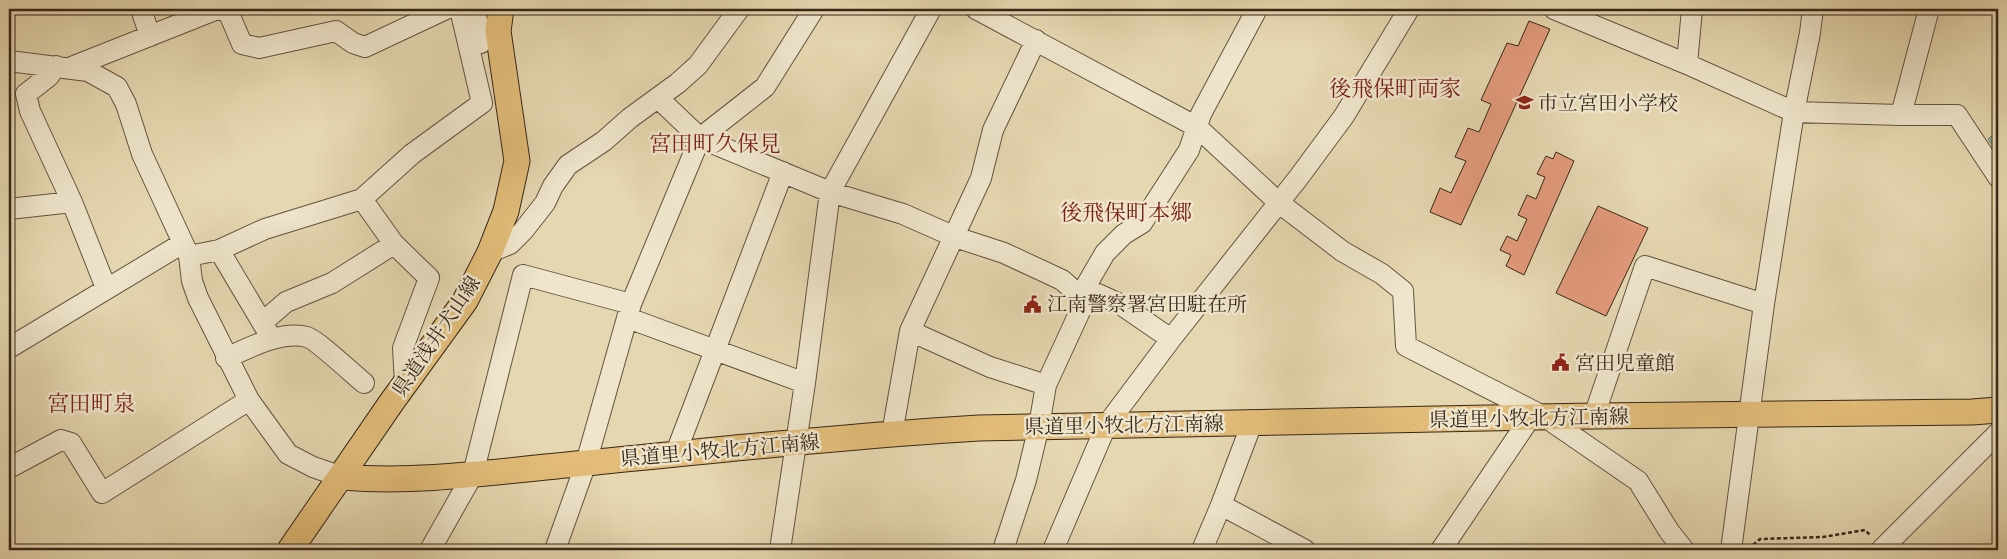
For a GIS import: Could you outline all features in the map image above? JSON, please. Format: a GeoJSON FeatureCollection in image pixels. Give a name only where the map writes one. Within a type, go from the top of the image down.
{"type":"FeatureCollection","features":[{"type":"Feature","properties":{"kind":"main road","name":"県道浅井犬山線"},"geometry":{"type":"LineString","coordinates":[[342,477],[405,384],[465,301],[490,252],[506,211],[517,161],[510,102],[498,31],[501,9]]}},
{"type":"Feature","properties":{"kind":"main road","name":"県道里小牧北方江南線"},"geometry":{"type":"LineString","coordinates":[[342,477],[378,480],[473,474],[892,434],[1039,426],[1594,416],[1972,412],[1998,410]]}},
{"type":"Feature","properties":{"kind":"main road"},"geometry":{"type":"LineString","coordinates":[[290,550],[342,477]]}},
{"type":"Feature","properties":{"kind":"street"},"geometry":{"type":"LineString","coordinates":[[141,9],[150,36]]}},
{"type":"Feature","properties":{"kind":"street"},"geometry":{"type":"LineString","coordinates":[[106,288],[72,202],[30,111],[26,94],[63,67],[150,36],[214,10],[227,9],[242,44],[259,48],[336,31],[353,43],[365,47],[446,9]]}},
{"type":"Feature","properties":{"kind":"street"},"geometry":{"type":"LineString","coordinates":[[9,348],[106,288],[186,250],[219,250],[265,229],[362,198],[412,154],[482,103],[460,9]]}},
{"type":"Feature","properties":{"kind":"street"},"geometry":{"type":"LineString","coordinates":[[475,9],[489,82],[506,83]]}},
{"type":"Feature","properties":{"kind":"street"},"geometry":{"type":"LineString","coordinates":[[490,252],[510,244],[524,231],[545,203],[552,186],[568,165],[604,141],[630,118],[698,66],[739,9]]}},
{"type":"Feature","properties":{"kind":"street"},"geometry":{"type":"LineString","coordinates":[[555,550],[586,463],[630,311],[700,138],[765,87],[814,9]]}},
{"type":"Feature","properties":{"kind":"street"},"geometry":{"type":"LineString","coordinates":[[780,550],[805,384],[830,192],[931,9]]}},
{"type":"Feature","properties":{"kind":"street"},"geometry":{"type":"LineString","coordinates":[[976,9],[1197,127],[1278,202],[1342,251],[1382,274],[1403,292],[1406,346],[1538,418],[1638,481],[1669,531],[1684,550]]}},
{"type":"Feature","properties":{"kind":"street"},"geometry":{"type":"LineString","coordinates":[[1053,550],[1106,426],[1171,339],[1278,202],[1300,177],[1344,116],[1409,9]]}},
{"type":"Feature","properties":{"kind":"street"},"geometry":{"type":"LineString","coordinates":[[1554,9],[1688,64],[1794,112],[1902,116],[1956,115],[1998,177]]}},
{"type":"Feature","properties":{"kind":"street"},"geometry":{"type":"LineString","coordinates":[[1688,64],[1692,9]]}},
{"type":"Feature","properties":{"kind":"street"},"geometry":{"type":"LineString","coordinates":[[1731,550],[1764,304],[1794,112],[1813,9]]}},
{"type":"Feature","properties":{"kind":"street"},"geometry":{"type":"LineString","coordinates":[[1902,116],[1929,9]]}},
{"type":"Feature","properties":{"kind":"street"},"geometry":{"type":"LineString","coordinates":[[1003,550],[1026,480],[1039,426],[1046,384],[1081,309],[1080,296],[1105,253],[1124,234],[1142,223],[1189,150],[1201,114],[1254,10]]}},
{"type":"Feature","properties":{"kind":"street"},"geometry":{"type":"LineString","coordinates":[[892,434],[910,331],[981,178],[993,130],[1036,40]]}},
{"type":"Feature","properties":{"kind":"street"},"geometry":{"type":"LineString","coordinates":[[9,61],[88,71],[117,87],[126,104],[142,154],[186,250],[192,281],[198,298],[226,358],[249,400],[288,454],[313,467],[342,477]]}},
{"type":"Feature","properties":{"kind":"street"},"geometry":{"type":"LineString","coordinates":[[658,98],[700,138],[830,192],[902,214],[955,237],[1004,253],[1062,280],[1080,296],[1098,294],[1120,304],[1171,339]]}},
{"type":"Feature","properties":{"kind":"street"},"geometry":{"type":"LineString","coordinates":[[675,455],[783,172]]}},
{"type":"Feature","properties":{"kind":"street"},"geometry":{"type":"LineString","coordinates":[[362,198],[394,244],[429,278],[403,348],[405,384]]}},
{"type":"Feature","properties":{"kind":"street"},"geometry":{"type":"LineString","coordinates":[[9,209],[72,202]]}},
{"type":"Feature","properties":{"kind":"street"},"geometry":{"type":"LineString","coordinates":[[226,358],[268,331],[286,302],[332,283],[394,244]]}},
{"type":"Feature","properties":{"kind":"street"},"geometry":{"type":"LineString","coordinates":[[219,250],[268,331],[308,337],[364,383]]}},
{"type":"Feature","properties":{"kind":"street"},"geometry":{"type":"LineString","coordinates":[[1594,416],[1645,266],[1764,304]]}},
{"type":"Feature","properties":{"kind":"street"},"geometry":{"type":"LineString","coordinates":[[430,550],[473,474],[523,275],[630,311],[714,350],[805,384]]}},
{"type":"Feature","properties":{"kind":"street"},"geometry":{"type":"LineString","coordinates":[[910,331],[990,368],[1046,384]]}},
{"type":"Feature","properties":{"kind":"street"},"geometry":{"type":"LineString","coordinates":[[9,468],[60,440],[71,443],[102,493],[249,400]]}},
{"type":"Feature","properties":{"kind":"street"},"geometry":{"type":"LineString","coordinates":[[1441,550],[1538,418]]}},
{"type":"Feature","properties":{"kind":"street"},"geometry":{"type":"LineString","coordinates":[[1202,550],[1252,423]]}},
{"type":"Feature","properties":{"kind":"street"},"geometry":{"type":"LineString","coordinates":[[1882,549],[1998,433]]}},
{"type":"Feature","properties":{"kind":"street"},"geometry":{"type":"LineString","coordinates":[[1221,505],[1305,550]]}},
{"type":"Feature","properties":{"kind":"path"},"geometry":{"type":"LineString","coordinates":[[1747,550],[1760,539],[1823,537],[1865,530],[1882,549]]}},
{"type":"Feature","properties":{"kind":"shaded area"},"geometry":{"type":"Polygon","coordinates":[[[1998,131],[1998,154],[1988,139],[1998,131]]]}},
{"type":"Feature","properties":{"kind":"building"},"geometry":{"type":"Polygon","coordinates":[[[1529,21],[1550,29],[1461,225],[1430,212],[1440,188],[1451,193],[1466,161],[1455,157],[1468,128],[1479,132],[1491,104],[1481,100],[1507,43],[1518,46],[1529,21]]]}},
{"type":"Feature","properties":{"kind":"building"},"geometry":{"type":"Polygon","coordinates":[[[1556,152],[1574,161],[1524,275],[1506,266],[1511,255],[1500,250],[1507,236],[1517,241],[1527,219],[1518,215],[1527,195],[1536,199],[1545,177],[1537,174],[1546,156],[1553,159],[1556,152]]]}},
{"type":"Feature","properties":{"kind":"building"},"geometry":{"type":"Polygon","coordinates":[[[1598,206],[1648,228],[1606,316],[1556,293],[1598,206]]]}},
{"type":"Feature","properties":{"kind":"place","name":"市立宮田小学校"},"geometry":{"type":"Point","coordinates":[1524,103]}},
{"type":"Feature","properties":{"kind":"place","name":"江南警察署宮田駐在所"},"geometry":{"type":"Point","coordinates":[1033,304]}},
{"type":"Feature","properties":{"kind":"place","name":"宮田児童館"},"geometry":{"type":"Point","coordinates":[1561,363]}},
{"type":"Feature","properties":{"kind":"district","name":"後飛保町両家"},"geometry":{"type":"Point","coordinates":[1395,88]}},
{"type":"Feature","properties":{"kind":"district","name":"宮田町久保見"},"geometry":{"type":"Point","coordinates":[715,143]}},
{"type":"Feature","properties":{"kind":"district","name":"後飛保町本郷"},"geometry":{"type":"Point","coordinates":[1126,212]}},
{"type":"Feature","properties":{"kind":"district","name":"宮田町泉"},"geometry":{"type":"Point","coordinates":[91,403]}}]}
